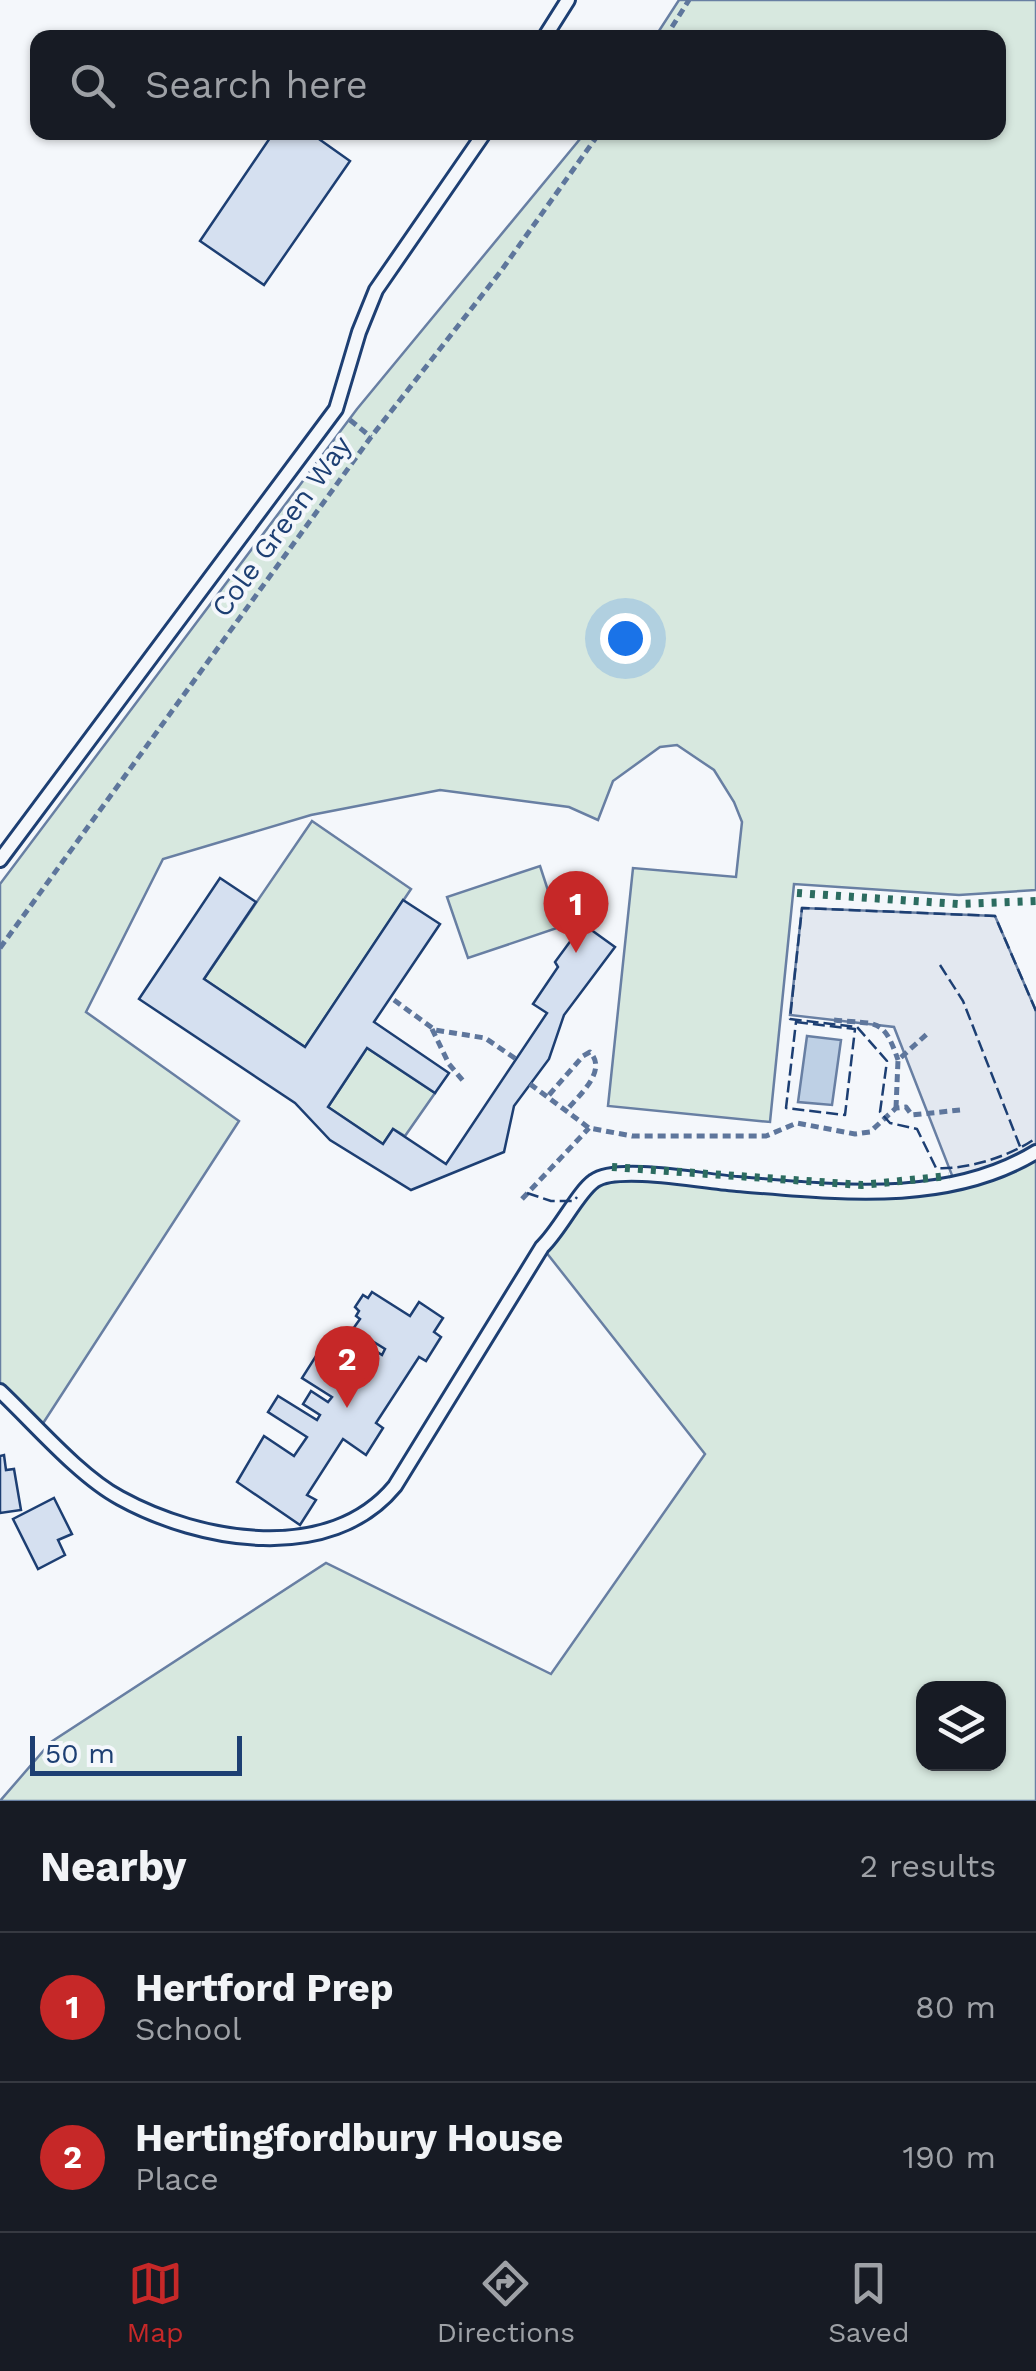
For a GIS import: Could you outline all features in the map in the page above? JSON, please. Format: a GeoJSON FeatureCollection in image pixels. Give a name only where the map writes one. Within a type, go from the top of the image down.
{"type":"FeatureCollection","features":[{"type":"Feature","properties":{"kind":"lane"},"geometry":{"type":"LineString","coordinates":[[549,30],[568,0]]}},
{"type":"Feature","properties":{"kind":"lane"},"geometry":{"type":"LineString","coordinates":[[0,860],[336,409],[376,290],[479,140]]}},
{"type":"Feature","properties":{"kind":"lane"},"geometry":{"type":"LineString","coordinates":[[0,1391],[117,1497],[182,1525],[280,1538],[318,1534],[350,1523],[379,1505],[395,1486],[542,1247],[556,1234],[593,1181],[614,1174],[633,1174],[878,1192],[955,1183],[1008,1169],[1036,1152]]}},
{"type":"Feature","properties":{"kind":"path"},"geometry":{"type":"LineString","coordinates":[[670,30],[689,0]]}},
{"type":"Feature","properties":{"kind":"path","name":"Cole Green Way"},"geometry":{"type":"LineString","coordinates":[[0,948],[371,436],[501,270],[594,140]]}},
{"type":"Feature","properties":{"kind":"path"},"geometry":{"type":"LineString","coordinates":[[394,1000],[430,1026],[485,1038],[516,1059]]}},
{"type":"Feature","properties":{"kind":"path"},"geometry":{"type":"LineString","coordinates":[[834,1020],[880,1025],[888,1030],[898,1060],[896,1108]]}},
{"type":"Feature","properties":{"kind":"path"},"geometry":{"type":"LineString","coordinates":[[430,1026],[449,1064],[464,1082]]}},
{"type":"Feature","properties":{"kind":"path"},"geometry":{"type":"LineString","coordinates":[[898,1060],[926,1034]]}},
{"type":"Feature","properties":{"kind":"path"},"geometry":{"type":"LineString","coordinates":[[549,1095],[584,1056],[590,1052],[594,1055],[595,1074],[566,1111]]}},
{"type":"Feature","properties":{"kind":"path"},"geometry":{"type":"LineString","coordinates":[[530,1084],[588,1128],[632,1136],[766,1136],[797,1122],[854,1134],[870,1132],[896,1108],[906,1108],[912,1115],[960,1110]]}},
{"type":"Feature","properties":{"kind":"path"},"geometry":{"type":"LineString","coordinates":[[522,1199],[588,1128]]}},
{"type":"Feature","properties":{"kind":"shaded area"},"geometry":{"type":"Polygon","coordinates":[[[679,0],[1036,0],[1036,890],[959,895],[794,884],[770,1122],[608,1106],[633,868],[736,877],[742,822],[734,802],[714,770],[677,745],[660,747],[613,781],[598,820],[569,807],[440,790],[311,815],[163,859],[86,1012],[239,1121],[40,1428],[0,1390],[0,884],[357,409],[579,140],[1006,140],[1006,30],[660,30],[679,0]]]}},
{"type":"Feature","properties":{"kind":"shaded area"},"geometry":{"type":"Polygon","coordinates":[[[312,821],[411,889],[305,1047],[204,979],[312,821]]]}},
{"type":"Feature","properties":{"kind":"shaded area"},"geometry":{"type":"Polygon","coordinates":[[[540,866],[560,927],[468,958],[447,897],[540,866]]]}},
{"type":"Feature","properties":{"kind":"shaded area"},"geometry":{"type":"Polygon","coordinates":[[[802,908],[995,916],[1036,1011],[1036,1152],[955,1183],[894,1027],[790,1015],[802,908]]]}},
{"type":"Feature","properties":{"kind":"shaded area"},"geometry":{"type":"Polygon","coordinates":[[[367,1048],[435,1093],[405,1136],[393,1129],[383,1144],[328,1107],[367,1048]]]}},
{"type":"Feature","properties":{"kind":"shaded area"},"geometry":{"type":"Polygon","coordinates":[[[1036,1152],[1036,1801],[0,1801],[51,1742],[326,1563],[551,1674],[705,1454],[542,1247],[593,1181],[613,1174],[863,1193],[944,1186],[1036,1152]]]}},
{"type":"Feature","properties":{"kind":"water"},"geometry":{"type":"Polygon","coordinates":[[[807,1036],[841,1040],[832,1105],[798,1102],[807,1036]]]}},
{"type":"Feature","properties":{"kind":"building"},"geometry":{"type":"Polygon","coordinates":[[[269,140],[320,140],[350,161],[264,285],[200,241],[269,140]]]}},
{"type":"Feature","properties":{"kind":"building"},"geometry":{"type":"Polygon","coordinates":[[[220,878],[256,902],[204,979],[305,1047],[403,900],[440,924],[374,1022],[449,1073],[435,1093],[367,1048],[328,1107],[383,1144],[393,1129],[446,1164],[547,1013],[533,1004],[558,967],[555,962],[583,924],[615,947],[564,1015],[549,1059],[514,1106],[504,1152],[411,1190],[330,1140],[295,1103],[139,999],[220,878]]]}},
{"type":"Feature","properties":{"kind":"building"},"geometry":{"type":"Polygon","coordinates":[[[372,1292],[410,1316],[419,1302],[443,1318],[434,1332],[441,1337],[426,1361],[419,1357],[376,1423],[383,1428],[366,1455],[343,1439],[307,1495],[316,1500],[300,1525],[237,1482],[264,1436],[294,1456],[307,1437],[268,1412],[278,1396],[317,1420],[320,1415],[303,1404],[311,1391],[328,1402],[332,1397],[302,1378],[316,1356],[354,1380],[365,1365],[345,1353],[346,1341],[355,1338],[382,1355],[385,1349],[353,1329],[360,1319],[355,1307],[363,1295],[368,1298],[372,1292]]]}},
{"type":"Feature","properties":{"kind":"building"},"geometry":{"type":"Polygon","coordinates":[[[4,1455],[6,1470],[14,1469],[21,1510],[0,1513],[0,1456],[4,1455]]]}},
{"type":"Feature","properties":{"kind":"building"},"geometry":{"type":"Polygon","coordinates":[[[54,1498],[72,1534],[58,1540],[65,1555],[38,1569],[13,1519],[54,1498]]]}},
{"type":"Feature","properties":{"kind":"hedge"},"geometry":{"type":"LineString","coordinates":[[797,893],[958,904],[1036,901]]}},
{"type":"Feature","properties":{"kind":"hedge"},"geometry":{"type":"LineString","coordinates":[[612,1167],[862,1185],[949,1176]]}},
{"type":"Feature","properties":{"kind":"fence"},"geometry":{"type":"LineString","coordinates":[[1036,1011],[995,916],[802,908],[790,1019],[857,1027],[887,1061],[880,1112],[890,1123],[917,1129],[936,1168],[988,1160],[1036,1138]]}},
{"type":"Feature","properties":{"kind":"fence"},"geometry":{"type":"LineString","coordinates":[[940,965],[963,1001],[1021,1149]]}},
{"type":"Feature","properties":{"kind":"fence"},"geometry":{"type":"LineString","coordinates":[[796,1022],[855,1029],[845,1115],[786,1108],[796,1022]]}},
{"type":"Feature","properties":{"kind":"fence"},"geometry":{"type":"LineString","coordinates":[[527,1193],[551,1201],[574,1201],[577,1197]]}},
{"type":"Feature","properties":{"kind":"place","name":"Hertford Prep"},"geometry":{"type":"Point","coordinates":[576,953]}},
{"type":"Feature","properties":{"kind":"place","name":"Hertingfordbury House"},"geometry":{"type":"Point","coordinates":[347,1408]}}]}
